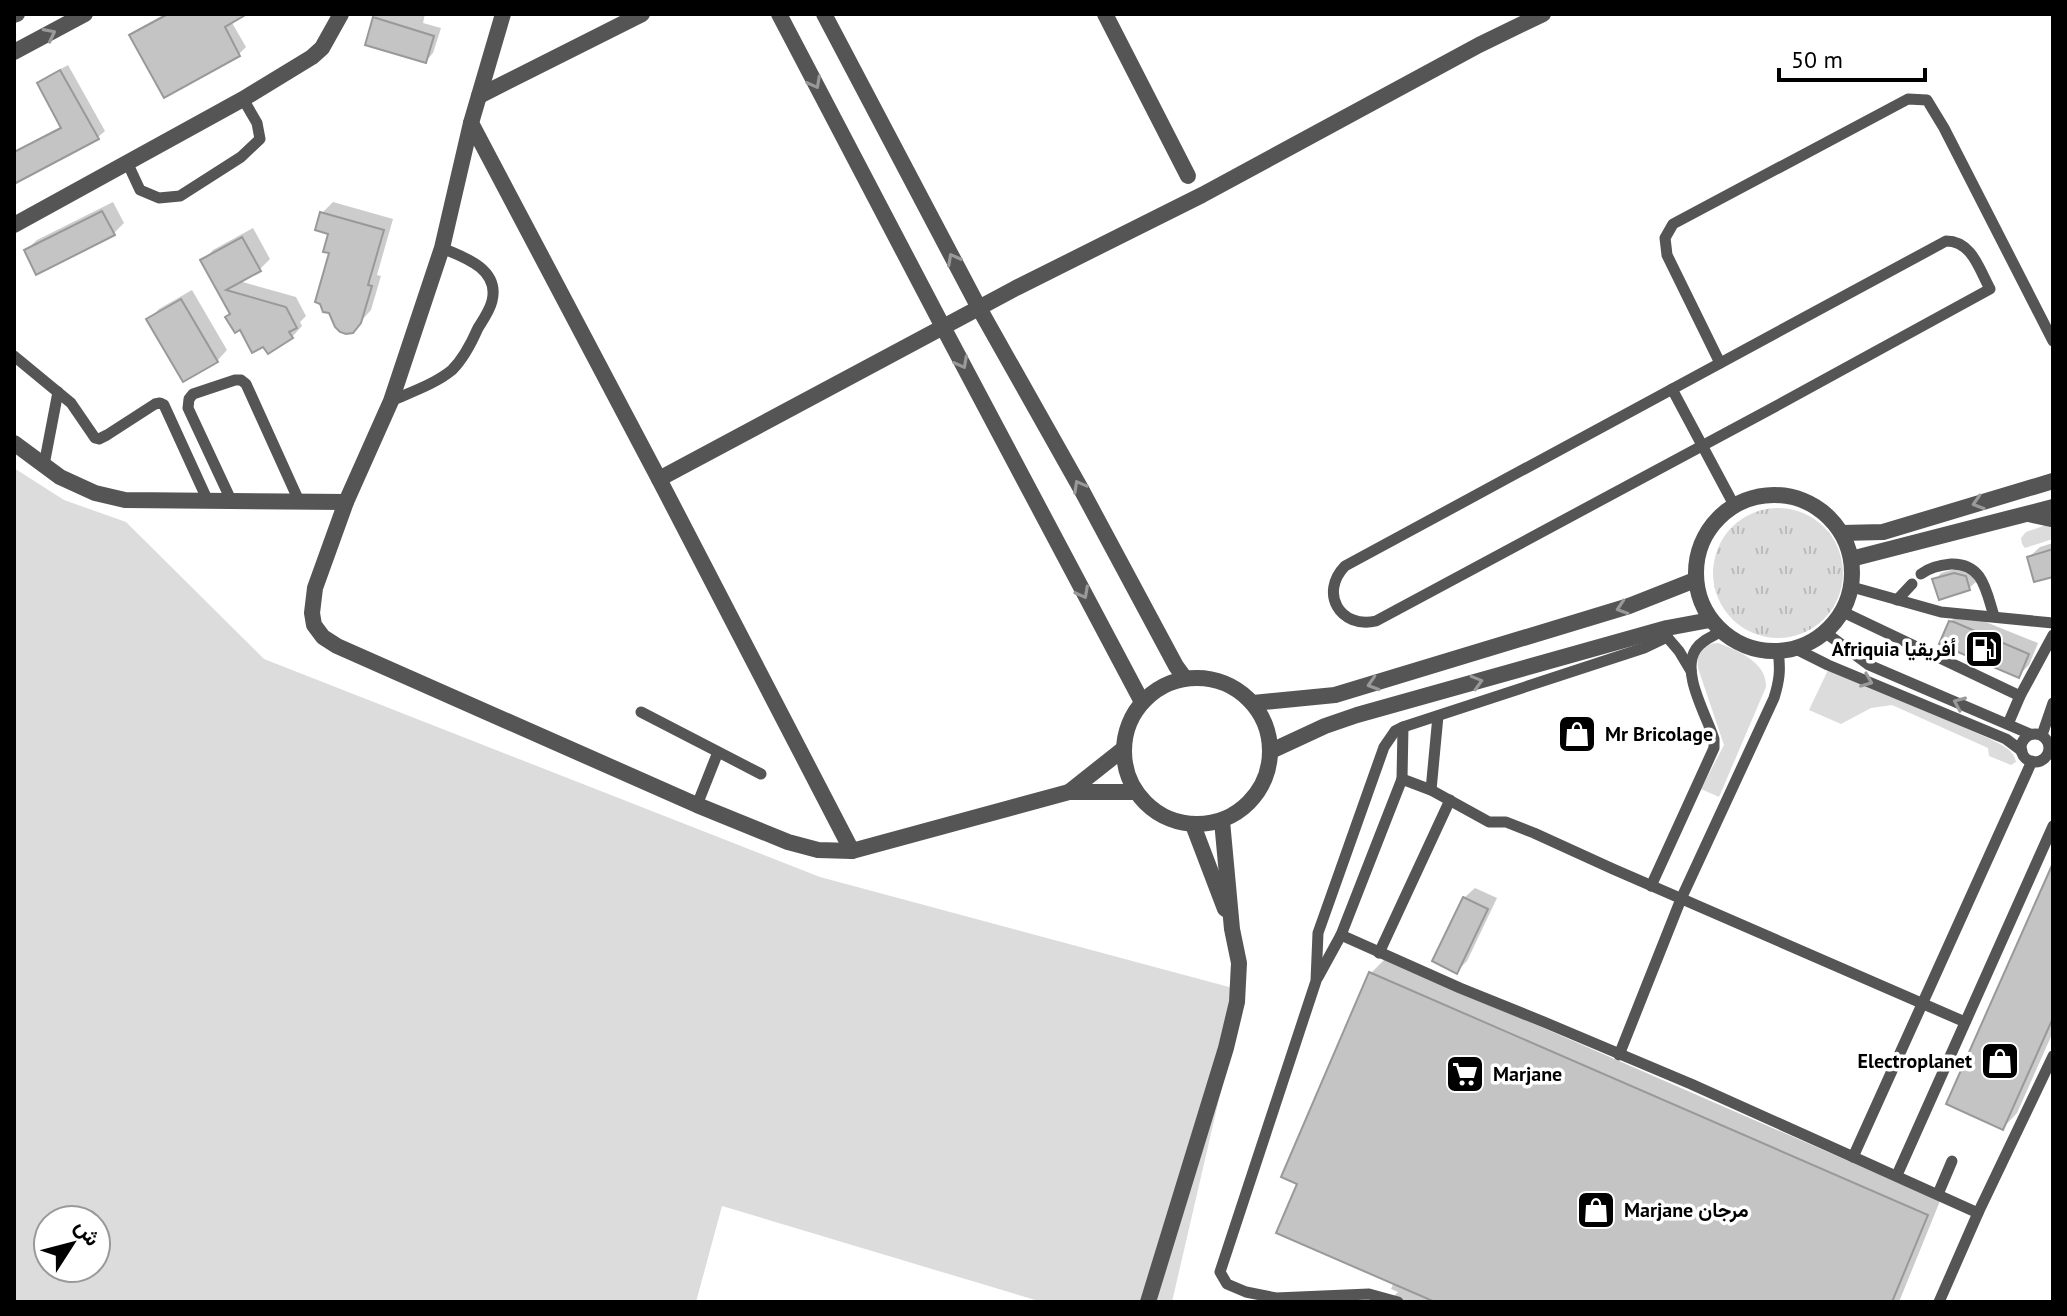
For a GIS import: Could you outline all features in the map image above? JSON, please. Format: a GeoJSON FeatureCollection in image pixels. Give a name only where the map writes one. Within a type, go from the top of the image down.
{"type":"FeatureCollection","features":[{"type":"Feature","properties":{"kind":"street"},"geometry":{"type":"LineString","coordinates":[[14,52],[85,14]]}},
{"type":"Feature","properties":{"kind":"street"},"geometry":{"type":"LineString","coordinates":[[14,225],[243,99],[312,57],[322,48],[341,14]]}},
{"type":"Feature","properties":{"kind":"street"},"geometry":{"type":"LineString","coordinates":[[503,14],[471,123],[442,248],[391,401],[346,502],[315,588],[312,613],[314,625],[323,637],[697,805],[802,847],[852,851],[1069,792],[1134,792]]}},
{"type":"Feature","properties":{"kind":"street"},"geometry":{"type":"LineString","coordinates":[[479,96],[642,14]]}},
{"type":"Feature","properties":{"kind":"street"},"geometry":{"type":"LineString","coordinates":[[779,14],[1142,702]]}},
{"type":"Feature","properties":{"kind":"street"},"geometry":{"type":"LineString","coordinates":[[824,14],[979,308],[1184,677]]}},
{"type":"Feature","properties":{"kind":"street"},"geometry":{"type":"LineString","coordinates":[[1105,14],[1188,176]]}},
{"type":"Feature","properties":{"kind":"street"},"geometry":{"type":"LineString","coordinates":[[659,479],[1543,14]]}},
{"type":"Feature","properties":{"kind":"street"},"geometry":{"type":"LineString","coordinates":[[471,123],[852,851]]}},
{"type":"Feature","properties":{"kind":"street"},"geometry":{"type":"LineString","coordinates":[[14,443],[60,477],[95,493],[125,500],[346,502]]}},
{"type":"Feature","properties":{"kind":"street"},"geometry":{"type":"LineString","coordinates":[[1842,533],[1883,532],[2053,481]]}},
{"type":"Feature","properties":{"kind":"street"},"geometry":{"type":"LineString","coordinates":[[1781,495],[1805,501],[1826,514],[1842,533],[1851,559],[1852,587],[1843,612],[1826,633],[1812,643],[1778,652],[1752,649],[1729,638],[1716,626],[1700,601],[1695,580],[1696,558],[1704,537],[1716,519],[1734,505],[1757,496],[1781,495]]}},
{"type":"Feature","properties":{"kind":"street"},"geometry":{"type":"LineString","coordinates":[[1851,559],[2053,507]]}},
{"type":"Feature","properties":{"kind":"street"},"geometry":{"type":"LineString","coordinates":[[1253,703],[1335,695],[1629,606],[1695,580]]}},
{"type":"Feature","properties":{"kind":"street"},"geometry":{"type":"LineString","coordinates":[[1271,751],[1357,715],[1667,633],[1716,626]]}},
{"type":"Feature","properties":{"kind":"street"},"geometry":{"type":"LineString","coordinates":[[1184,677],[1215,679],[1233,686],[1253,703],[1264,719],[1271,751],[1267,775],[1254,798],[1222,821],[1193,825],[1176,822],[1147,806],[1134,792],[1124,768],[1122,750],[1130,718],[1151,691],[1184,677]]}},
{"type":"Feature","properties":{"kind":"street"},"geometry":{"type":"LineString","coordinates":[[1069,792],[1122,750]]}},
{"type":"Feature","properties":{"kind":"street"},"geometry":{"type":"LineString","coordinates":[[1148,1302],[1226,1048],[1237,1002],[1239,963],[1232,929],[1222,821]]}},
{"type":"Feature","properties":{"kind":"street"},"geometry":{"type":"LineString","coordinates":[[1193,825],[1232,929]]}},
{"type":"Feature","properties":{"kind":"lane"},"geometry":{"type":"LineString","coordinates":[[127,162],[140,190],[159,198],[180,196],[241,157],[260,139],[257,123],[243,99]]}},
{"type":"Feature","properties":{"kind":"lane"},"geometry":{"type":"LineString","coordinates":[[1720,363],[1667,255],[1665,238],[1673,224],[1908,99],[1927,100],[1944,128],[2053,341]]}},
{"type":"Feature","properties":{"kind":"lane"},"geometry":{"type":"LineString","coordinates":[[1946,241],[1959,242],[1968,249],[1990,289],[1376,621],[1358,622],[1337,607],[1334,580],[1345,566],[1720,363],[1946,241]]}},
{"type":"Feature","properties":{"kind":"lane"},"geometry":{"type":"LineString","coordinates":[[391,401],[451,371],[465,356],[492,300],[490,278],[482,269],[473,260],[442,248]]}},
{"type":"Feature","properties":{"kind":"lane"},"geometry":{"type":"LineString","coordinates":[[14,356],[71,403],[90,434],[99,439],[155,404],[164,405],[207,499]]}},
{"type":"Feature","properties":{"kind":"lane"},"geometry":{"type":"LineString","coordinates":[[231,500],[188,408],[193,394],[241,380],[246,384],[299,501]]}},
{"type":"Feature","properties":{"kind":"lane"},"geometry":{"type":"LineString","coordinates":[[1672,389],[1734,505]]}},
{"type":"Feature","properties":{"kind":"lane"},"geometry":{"type":"LineString","coordinates":[[44,465],[58,392]]}},
{"type":"Feature","properties":{"kind":"lane"},"geometry":{"type":"LineString","coordinates":[[2026,515],[2053,522]]}},
{"type":"Feature","properties":{"kind":"lane"},"geometry":{"type":"LineString","coordinates":[[1921,574],[1943,564],[1962,564],[1973,568],[1983,584],[1994,616]]}},
{"type":"Feature","properties":{"kind":"lane"},"geometry":{"type":"LineString","coordinates":[[1897,600],[1912,584]]}},
{"type":"Feature","properties":{"kind":"lane"},"geometry":{"type":"LineString","coordinates":[[1852,587],[1941,612],[2053,623]]}},
{"type":"Feature","properties":{"kind":"lane"},"geometry":{"type":"LineString","coordinates":[[1843,612],[2020,696]]}},
{"type":"Feature","properties":{"kind":"lane"},"geometry":{"type":"LineString","coordinates":[[1651,886],[1714,748],[1714,739],[1691,672],[1697,647],[1716,626]]}},
{"type":"Feature","properties":{"kind":"lane"},"geometry":{"type":"LineString","coordinates":[[1316,981],[1318,933],[1384,747],[1395,731],[1644,648],[1667,633],[1691,672]]}},
{"type":"Feature","properties":{"kind":"lane"},"geometry":{"type":"LineString","coordinates":[[1796,649],[2006,739],[2032,761],[2047,755],[2049,744],[2036,735],[1869,665],[1826,633]]}},
{"type":"Feature","properties":{"kind":"lane"},"geometry":{"type":"LineString","coordinates":[[2008,724],[2053,635]]}},
{"type":"Feature","properties":{"kind":"lane"},"geometry":{"type":"LineString","coordinates":[[1619,1055],[1681,899],[1774,698],[1780,680],[1778,652]]}},
{"type":"Feature","properties":{"kind":"lane"},"geometry":{"type":"LineString","coordinates":[[2022,751],[2023,741],[2036,735],[2052,708]]}},
{"type":"Feature","properties":{"kind":"lane"},"geometry":{"type":"LineString","coordinates":[[641,712],[761,774]]}},
{"type":"Feature","properties":{"kind":"lane"},"geometry":{"type":"LineString","coordinates":[[1431,790],[1438,716]]}},
{"type":"Feature","properties":{"kind":"lane"},"geometry":{"type":"LineString","coordinates":[[1398,1302],[1369,1294],[1276,1298],[1246,1292],[1227,1284],[1220,1272],[1316,981],[1341,935],[1402,779],[1403,727]]}},
{"type":"Feature","properties":{"kind":"lane"},"geometry":{"type":"LineString","coordinates":[[697,805],[718,752]]}},
{"type":"Feature","properties":{"kind":"lane"},"geometry":{"type":"LineString","coordinates":[[1853,1157],[2032,761]]}},
{"type":"Feature","properties":{"kind":"lane"},"geometry":{"type":"LineString","coordinates":[[1402,779],[1431,790],[1489,822],[1506,822],[1520,827],[1965,1022]]}},
{"type":"Feature","properties":{"kind":"lane"},"geometry":{"type":"LineString","coordinates":[[1379,953],[1450,800]]}},
{"type":"Feature","properties":{"kind":"lane"},"geometry":{"type":"LineString","coordinates":[[1897,1175],[2053,826]]}},
{"type":"Feature","properties":{"kind":"lane"},"geometry":{"type":"LineString","coordinates":[[1341,935],[1691,1084],[1978,1213]]}},
{"type":"Feature","properties":{"kind":"lane"},"geometry":{"type":"LineString","coordinates":[[1939,1302],[2053,1056]]}},
{"type":"Feature","properties":{"kind":"lane"},"geometry":{"type":"LineString","coordinates":[[1938,1194],[1952,1161]]}},
{"type":"Feature","properties":{"kind":"green space"},"geometry":{"type":"Polygon","coordinates":[[[14,468],[64,500],[126,522],[264,659],[820,877],[1244,991],[1172,1302],[1042,1302],[722,1206],[696,1302],[14,1302],[14,468]]]}},
{"type":"Feature","properties":{"kind":"green space"},"geometry":{"type":"Polygon","coordinates":[[[1778,508],[1803,513],[1824,527],[1838,548],[1843,573],[1838,598],[1824,619],[1803,633],[1778,638],[1753,633],[1732,619],[1718,598],[1713,573],[1718,548],[1732,527],[1753,513],[1778,508]]]}},
{"type":"Feature","properties":{"kind":"green space"},"geometry":{"type":"Polygon","coordinates":[[[2053,525],[2053,539],[2025,548],[2021,538],[2026,532],[2053,525]]]}},
{"type":"Feature","properties":{"kind":"green space"},"geometry":{"type":"Polygon","coordinates":[[[1718,643],[1757,664],[1766,687],[1719,797],[1701,789],[1724,745],[1698,668],[1699,654],[1704,647],[1718,643]]]}},
{"type":"Feature","properties":{"kind":"green space"},"geometry":{"type":"Polygon","coordinates":[[[1829,668],[1988,738],[2009,750],[2016,762],[2011,765],[1989,756],[1988,748],[1892,705],[1871,708],[1841,724],[1809,710],[1829,668]]]}},
{"type":"Feature","properties":{"kind":"building"},"geometry":{"type":"Polygon","coordinates":[[[168,14],[247,14],[225,27],[240,56],[164,98],[129,35],[168,14]]]}},
{"type":"Feature","properties":{"kind":"building"},"geometry":{"type":"Polygon","coordinates":[[[373,17],[434,36],[426,63],[365,45],[373,17]]]}},
{"type":"Feature","properties":{"kind":"building"},"geometry":{"type":"Polygon","coordinates":[[[60,70],[99,139],[14,184],[14,152],[61,128],[37,83],[60,70]]]}},
{"type":"Feature","properties":{"kind":"building"},"geometry":{"type":"Polygon","coordinates":[[[102,211],[115,235],[36,275],[24,250],[102,211]]]}},
{"type":"Feature","properties":{"kind":"building"},"geometry":{"type":"Polygon","coordinates":[[[320,212],[384,230],[361,323],[353,333],[340,332],[329,313],[323,312],[320,304],[315,302],[329,253],[323,252],[328,234],[315,230],[320,212]]]}},
{"type":"Feature","properties":{"kind":"building"},"geometry":{"type":"Polygon","coordinates":[[[242,237],[261,271],[226,290],[286,307],[297,328],[289,332],[293,338],[268,354],[263,347],[252,353],[240,330],[235,333],[225,317],[230,314],[200,260],[242,237]]]}},
{"type":"Feature","properties":{"kind":"building"},"geometry":{"type":"Polygon","coordinates":[[[181,299],[218,362],[183,382],[146,319],[181,299]]]}},
{"type":"Feature","properties":{"kind":"building"},"geometry":{"type":"Polygon","coordinates":[[[2053,549],[2053,577],[2034,582],[2027,557],[2053,549]]]}},
{"type":"Feature","properties":{"kind":"building"},"geometry":{"type":"Polygon","coordinates":[[[1954,573],[1966,576],[1970,590],[1939,600],[1932,579],[1954,573]]]}},
{"type":"Feature","properties":{"kind":"building","name":"Afriquia أفريقيا"},"geometry":{"type":"Polygon","coordinates":[[[1949,621],[2029,654],[2019,678],[1939,644],[1949,621]]]}},
{"type":"Feature","properties":{"kind":"building","name":"Electroplanet"},"geometry":{"type":"Polygon","coordinates":[[[2053,863],[2053,1018],[2003,1130],[1946,1104],[2053,863]]]}},
{"type":"Feature","properties":{"kind":"building"},"geometry":{"type":"Polygon","coordinates":[[[1463,897],[1488,909],[1457,974],[1432,961],[1463,897]]]}},
{"type":"Feature","properties":{"kind":"building","name":"Marjane"},"geometry":{"type":"Polygon","coordinates":[[[1369,972],[1928,1215],[1892,1302],[1435,1302],[1276,1233],[1297,1184],[1281,1177],[1369,972]]]}},
{"type":"Feature","properties":{"kind":"place","name":"Afriquia أفريقيا"},"geometry":{"type":"Point","coordinates":[1984,649]}},
{"type":"Feature","properties":{"kind":"place","name":"Mr Bricolage"},"geometry":{"type":"Point","coordinates":[1577,734]}},
{"type":"Feature","properties":{"kind":"place","name":"Electroplanet"},"geometry":{"type":"Point","coordinates":[2000,1061]}},
{"type":"Feature","properties":{"kind":"place","name":"Marjane"},"geometry":{"type":"Point","coordinates":[1465,1074]}},
{"type":"Feature","properties":{"kind":"place","name":"Marjane مرجان"},"geometry":{"type":"Point","coordinates":[1596,1210]}}]}
